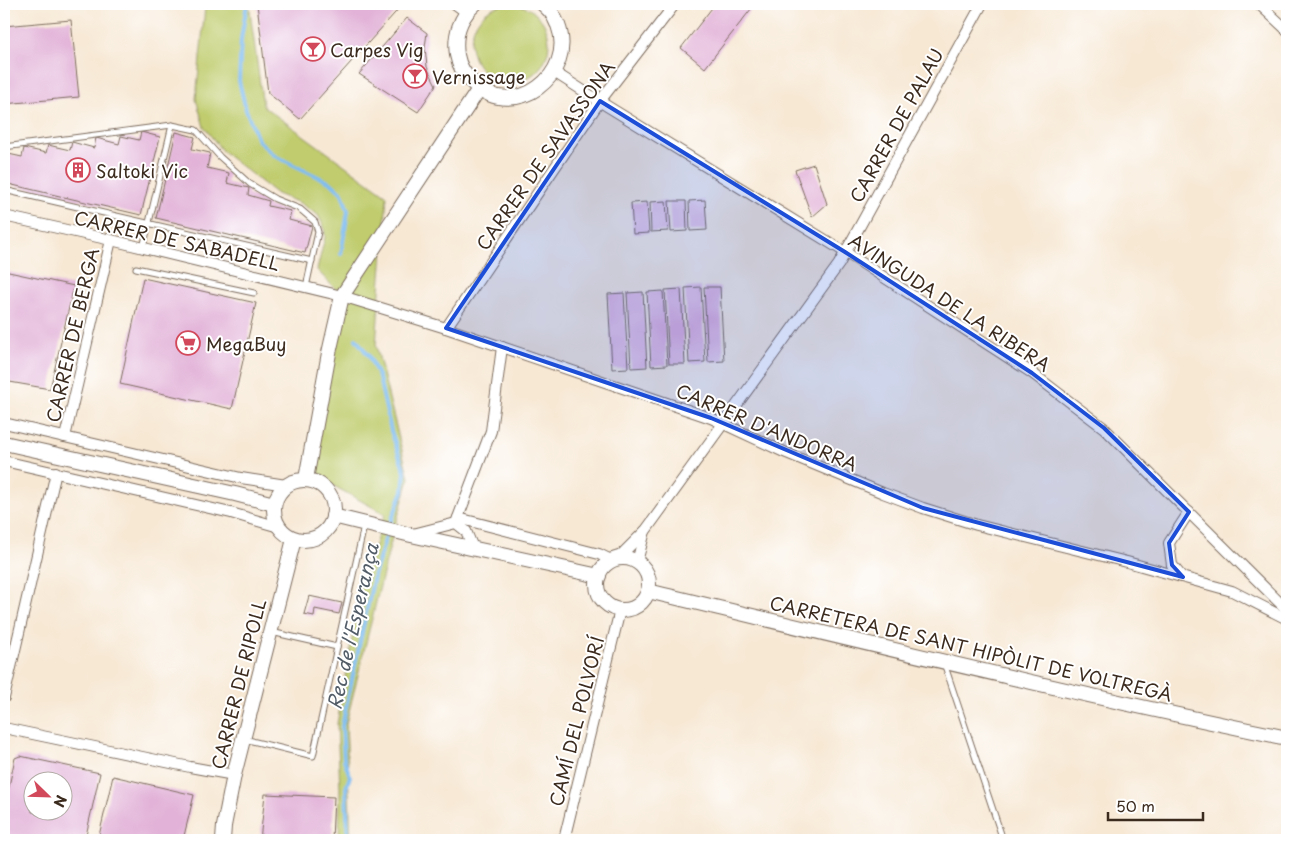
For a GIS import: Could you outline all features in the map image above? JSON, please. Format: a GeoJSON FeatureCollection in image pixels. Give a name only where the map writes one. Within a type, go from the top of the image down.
{"type":"FeatureCollection","features":[{"type":"Feature","properties":{"kind":"street"},"geometry":{"type":"LineString","coordinates":[[466,6],[458,28],[456,45],[459,62],[467,77],[479,89],[498,97],[518,97],[537,90],[554,72],[561,57],[562,35],[554,15],[543,4]]}},
{"type":"Feature","properties":{"kind":"street","name":"CARRER DE SAVASSONA"},"geometry":{"type":"LineString","coordinates":[[446,328],[600,101],[675,4]]}},
{"type":"Feature","properties":{"kind":"street","name":"CARRER DE PALAU"},"geometry":{"type":"LineString","coordinates":[[614,560],[646,530],[839,264],[982,4]]}},
{"type":"Feature","properties":{"kind":"street"},"geometry":{"type":"LineString","coordinates":[[1258,4],[1287,30]]}},
{"type":"Feature","properties":{"kind":"street","name":"AVINGUDA DE LA RIBERA"},"geometry":{"type":"LineString","coordinates":[[554,72],[845,252],[1039,379],[1104,428],[1287,610]]}},
{"type":"Feature","properties":{"kind":"street"},"geometry":{"type":"LineString","coordinates":[[306,480],[329,353],[342,296],[479,89]]}},
{"type":"Feature","properties":{"kind":"street","name":"CARRER DE SABADELL"},"geometry":{"type":"LineString","coordinates":[[4,216],[342,296]]}},
{"type":"Feature","properties":{"kind":"street","name":"CARRER DE BERGA"},"geometry":{"type":"LineString","coordinates":[[65,437],[111,240]]}},
{"type":"Feature","properties":{"kind":"street","name":"CARRER D'ANDORRA"},"geometry":{"type":"LineString","coordinates":[[342,296],[446,328],[723,423],[784,452],[923,508],[977,525],[1127,562],[1232,591],[1287,619]]}},
{"type":"Feature","properties":{"kind":"street"},"geometry":{"type":"LineString","coordinates":[[457,520],[491,431],[502,347]]}},
{"type":"Feature","properties":{"kind":"street"},"geometry":{"type":"LineString","coordinates":[[4,423],[240,478],[286,485]]}},
{"type":"Feature","properties":{"kind":"street"},"geometry":{"type":"LineString","coordinates":[[4,443],[274,504]]}},
{"type":"Feature","properties":{"kind":"street"},"geometry":{"type":"LineString","coordinates":[[4,461],[230,513],[279,527]]}},
{"type":"Feature","properties":{"kind":"street"},"geometry":{"type":"LineString","coordinates":[[4,698],[56,472]]}},
{"type":"Feature","properties":{"kind":"street"},"geometry":{"type":"LineString","coordinates":[[306,480],[320,484],[328,491],[332,500],[333,516],[326,530],[316,537],[306,540],[294,539],[285,534],[279,527],[274,516],[274,504],[278,493],[286,485],[306,480]]}},
{"type":"Feature","properties":{"kind":"street"},"geometry":{"type":"LineString","coordinates":[[1183,577],[1172,565],[1169,543],[1189,512]]}},
{"type":"Feature","properties":{"kind":"street"},"geometry":{"type":"LineString","coordinates":[[333,516],[599,576]]}},
{"type":"Feature","properties":{"kind":"street"},"geometry":{"type":"LineString","coordinates":[[457,520],[466,531],[473,548]]}},
{"type":"Feature","properties":{"kind":"street"},"geometry":{"type":"LineString","coordinates":[[411,535],[457,520],[599,554],[614,560]]}},
{"type":"Feature","properties":{"kind":"street","name":"CARRER DE PALAU"},"geometry":{"type":"LineString","coordinates":[[637,562],[646,530]]}},
{"type":"Feature","properties":{"kind":"street","name":"CARRER DE RIPOLL"},"geometry":{"type":"LineString","coordinates":[[222,840],[234,775],[294,539]]}},
{"type":"Feature","properties":{"kind":"street"},"geometry":{"type":"LineString","coordinates":[[625,558],[637,562],[646,573],[649,582],[648,591],[644,599],[637,606],[629,610],[611,607],[604,602],[599,594],[597,585],[602,568],[614,560],[625,558]]}},
{"type":"Feature","properties":{"kind":"street","name":"CARRETERA DE SANT HIPÒLIT DE VOLTREGÀ"},"geometry":{"type":"LineString","coordinates":[[648,591],[944,662],[1287,738]]}},
{"type":"Feature","properties":{"kind":"street","name":"CAMÍ DEL POLVORÍ"},"geometry":{"type":"LineString","coordinates":[[564,840],[620,610]]}},
{"type":"Feature","properties":{"kind":"street"},"geometry":{"type":"LineString","coordinates":[[4,728],[190,768],[234,775]]}},
{"type":"Feature","properties":{"kind":"street"},"geometry":{"type":"LineString","coordinates":[[218,840],[224,826]]}},
{"type":"Feature","properties":{"kind":"lane"},"geometry":{"type":"LineString","coordinates":[[4,147],[172,125],[196,130],[220,157],[250,184],[275,199],[300,209],[315,222],[318,232],[306,287]]}},
{"type":"Feature","properties":{"kind":"lane"},"geometry":{"type":"LineString","coordinates":[[143,248],[172,125]]}},
{"type":"Feature","properties":{"kind":"lane"},"geometry":{"type":"LineString","coordinates":[[4,190],[312,261]]}},
{"type":"Feature","properties":{"kind":"lane"},"geometry":{"type":"LineString","coordinates":[[136,268],[254,293]]}},
{"type":"Feature","properties":{"kind":"lane"},"geometry":{"type":"LineString","coordinates":[[244,739],[314,756],[364,523]]}},
{"type":"Feature","properties":{"kind":"lane"},"geometry":{"type":"LineString","coordinates":[[271,632],[337,647]]}},
{"type":"Feature","properties":{"kind":"lane"},"geometry":{"type":"LineString","coordinates":[[944,662],[1003,840]]}},
{"type":"Feature","properties":{"kind":"highlighted area"},"geometry":{"type":"Polygon","coordinates":[[[600,101],[845,252],[1032,373],[1104,428],[1189,512],[1169,543],[1172,565],[1183,577],[923,508],[711,418],[446,328],[600,101]]]}},
{"type":"Feature","properties":{"kind":"green space"},"geometry":{"type":"Polygon","coordinates":[[[138,4],[249,4],[263,106],[387,196],[376,345],[409,479],[394,530],[346,723],[351,840],[339,840],[340,788],[337,724],[361,587],[385,514],[312,474],[342,296],[317,270],[325,237],[324,227],[318,215],[300,203],[277,194],[223,152],[204,127],[196,99],[205,7],[138,4]]]}},
{"type":"Feature","properties":{"kind":"green space"},"geometry":{"type":"Polygon","coordinates":[[[510,4],[525,7],[537,16],[546,28],[549,43],[546,58],[537,70],[525,79],[510,82],[495,79],[483,70],[474,58],[471,43],[474,28],[483,16],[495,7],[510,4]]]}},
{"type":"Feature","properties":{"kind":"building","name":"Carpes Vig"},"geometry":{"type":"Polygon","coordinates":[[[257,4],[403,4],[300,119],[268,93],[257,4]]]}},
{"type":"Feature","properties":{"kind":"building"},"geometry":{"type":"Polygon","coordinates":[[[715,4],[755,4],[705,68],[681,48],[715,4]]]}},
{"type":"Feature","properties":{"kind":"building"},"geometry":{"type":"Polygon","coordinates":[[[407,18],[427,33],[425,47],[427,67],[436,85],[418,112],[359,74],[407,18]]]}},
{"type":"Feature","properties":{"kind":"building"},"geometry":{"type":"Polygon","coordinates":[[[71,20],[79,97],[4,104],[4,26],[71,20]]]}},
{"type":"Feature","properties":{"kind":"building","name":"Saltoki Vic"},"geometry":{"type":"Polygon","coordinates":[[[141,132],[160,137],[141,215],[4,183],[4,153],[22,157],[24,148],[46,153],[48,145],[70,150],[72,142],[94,148],[96,138],[119,144],[121,136],[139,140],[141,132]]]}},
{"type":"Feature","properties":{"kind":"building"},"geometry":{"type":"Polygon","coordinates":[[[176,132],[195,137],[192,149],[210,153],[207,168],[229,173],[227,183],[249,188],[248,195],[269,201],[268,206],[291,211],[289,220],[312,226],[305,253],[156,218],[176,132]]]}},
{"type":"Feature","properties":{"kind":"building"},"geometry":{"type":"Polygon","coordinates":[[[814,164],[827,204],[812,217],[795,170],[814,164]]]}},
{"type":"Feature","properties":{"kind":"building"},"geometry":{"type":"Polygon","coordinates":[[[705,200],[707,230],[690,231],[689,201],[705,200]]]}},
{"type":"Feature","properties":{"kind":"building"},"geometry":{"type":"Polygon","coordinates":[[[666,201],[668,231],[651,232],[650,202],[666,201]]]}},
{"type":"Feature","properties":{"kind":"building"},"geometry":{"type":"Polygon","coordinates":[[[669,201],[686,201],[687,231],[671,232],[669,201]]]}},
{"type":"Feature","properties":{"kind":"building"},"geometry":{"type":"Polygon","coordinates":[[[647,202],[649,233],[633,234],[631,203],[647,202]]]}},
{"type":"Feature","properties":{"kind":"building"},"geometry":{"type":"Polygon","coordinates":[[[4,271],[74,286],[50,389],[4,381],[4,271]]]}},
{"type":"Feature","properties":{"kind":"building","name":"MegaBuy"},"geometry":{"type":"Polygon","coordinates":[[[143,278],[256,303],[232,409],[120,384],[143,278]]]}},
{"type":"Feature","properties":{"kind":"building"},"geometry":{"type":"Polygon","coordinates":[[[701,287],[705,362],[689,363],[685,288],[701,287]]]}},
{"type":"Feature","properties":{"kind":"building"},"geometry":{"type":"Polygon","coordinates":[[[704,287],[720,287],[724,361],[708,362],[704,287]]]}},
{"type":"Feature","properties":{"kind":"building"},"geometry":{"type":"Polygon","coordinates":[[[681,289],[685,364],[669,364],[665,290],[681,289]]]}},
{"type":"Feature","properties":{"kind":"building"},"geometry":{"type":"Polygon","coordinates":[[[663,291],[667,365],[651,366],[647,292],[663,291]]]}},
{"type":"Feature","properties":{"kind":"building"},"geometry":{"type":"Polygon","coordinates":[[[643,292],[647,367],[631,368],[627,293],[643,292]]]}},
{"type":"Feature","properties":{"kind":"building"},"geometry":{"type":"Polygon","coordinates":[[[624,293],[628,368],[612,369],[608,294],[624,293]]]}},
{"type":"Feature","properties":{"kind":"building"},"geometry":{"type":"Polygon","coordinates":[[[309,596],[342,603],[339,614],[315,609],[314,616],[304,614],[309,596]]]}},
{"type":"Feature","properties":{"kind":"building"},"geometry":{"type":"Polygon","coordinates":[[[20,756],[100,773],[85,840],[4,840],[4,810],[15,758],[20,756]]]}},
{"type":"Feature","properties":{"kind":"building"},"geometry":{"type":"Polygon","coordinates":[[[113,776],[194,795],[183,840],[98,840],[113,776]]]}},
{"type":"Feature","properties":{"kind":"building"},"geometry":{"type":"Polygon","coordinates":[[[265,794],[334,797],[332,840],[260,840],[265,794]]]}},
{"type":"Feature","properties":{"kind":"waterway","name":"Rec de l'Esperança"},"geometry":{"type":"LineString","coordinates":[[247,4],[241,39],[239,81],[246,110],[258,140],[275,156],[331,183],[342,193],[348,211],[341,254]]}},
{"type":"Feature","properties":{"kind":"waterway","name":"Rec de l'Esperança"},"geometry":{"type":"LineString","coordinates":[[356,339],[369,356],[379,378],[391,431],[405,472],[403,491],[389,526]]}},
{"type":"Feature","properties":{"kind":"waterway","name":"Rec de l'Esperança"},"geometry":{"type":"LineString","coordinates":[[348,840],[346,788],[350,776],[344,760],[342,726],[374,576],[387,533]]}},
{"type":"Feature","properties":{"kind":"place","name":"Carpes Vig"},"geometry":{"type":"Point","coordinates":[313,49]}},
{"type":"Feature","properties":{"kind":"place","name":"Vernissage"},"geometry":{"type":"Point","coordinates":[415,76]}},
{"type":"Feature","properties":{"kind":"place","name":"Saltoki Vic"},"geometry":{"type":"Point","coordinates":[78,170]}},
{"type":"Feature","properties":{"kind":"place","name":"MegaBuy"},"geometry":{"type":"Point","coordinates":[188,343]}}]}
